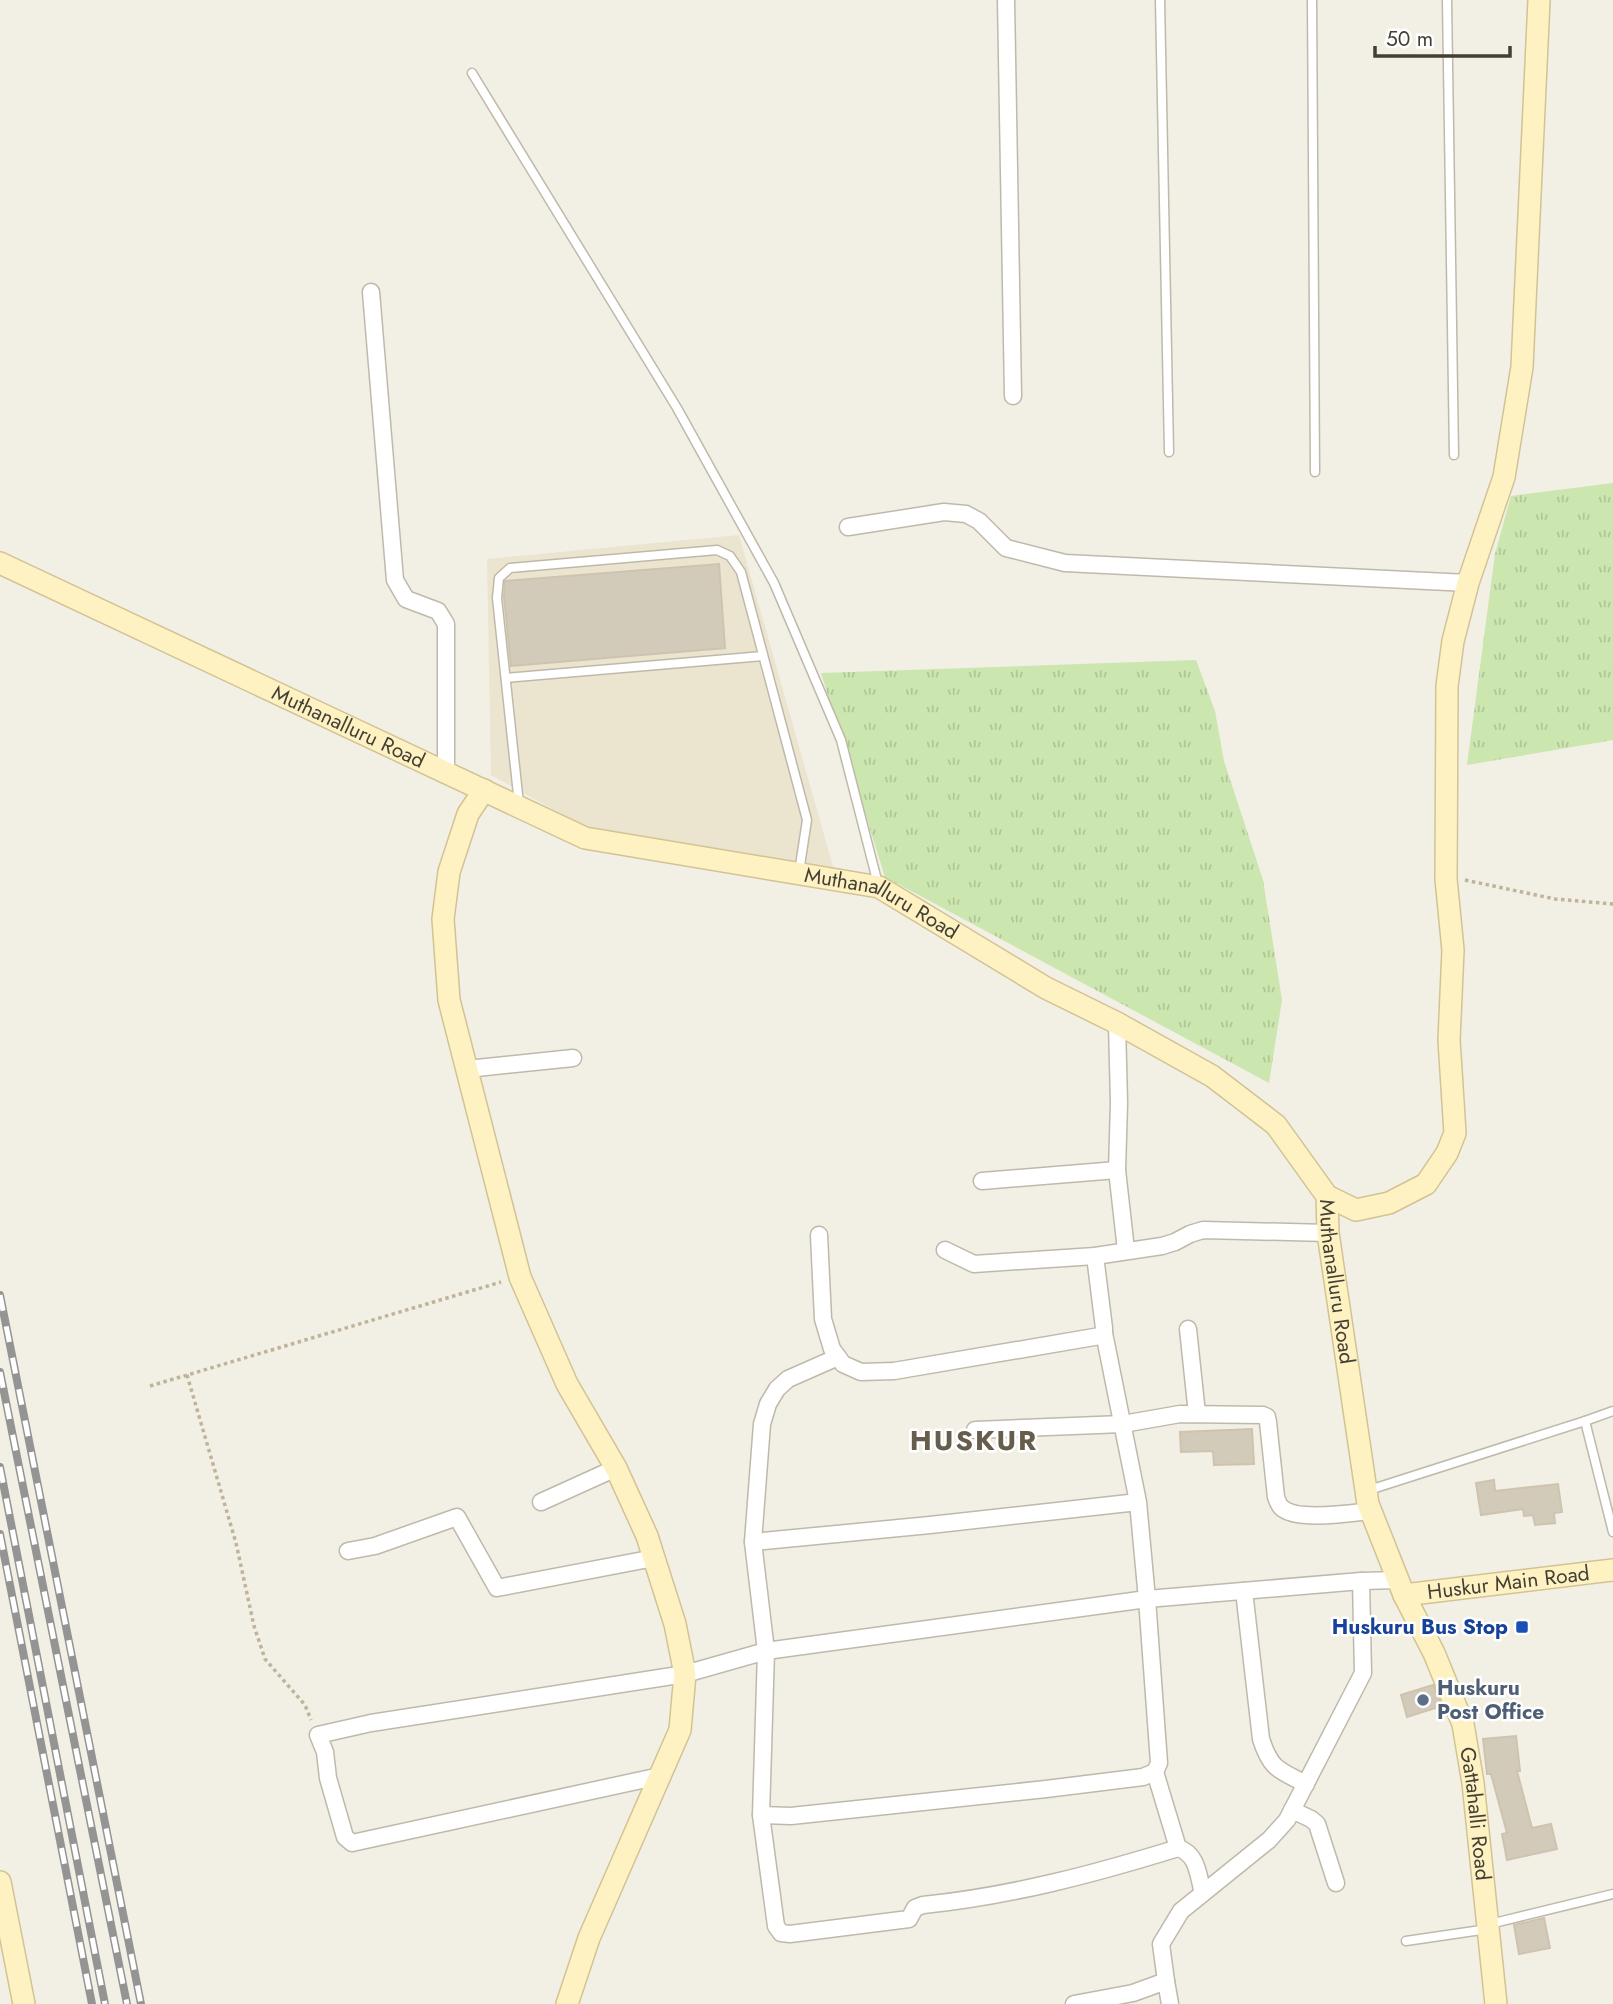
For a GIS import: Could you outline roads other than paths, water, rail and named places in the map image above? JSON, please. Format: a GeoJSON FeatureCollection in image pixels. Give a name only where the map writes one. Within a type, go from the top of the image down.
{"type":"FeatureCollection","features":[{"type":"Feature","properties":{"kind":"street"},"geometry":{"type":"LineString","coordinates":[[1006,0],[1013,396]]}},
{"type":"Feature","properties":{"kind":"street"},"geometry":{"type":"LineString","coordinates":[[1326,1196],[1356,1210],[1389,1203],[1426,1184],[1447,1153],[1455,1133],[1449,1040],[1453,950],[1446,879],[1447,686],[1453,641],[1468,583],[1504,477],[1522,367],[1539,0]]}},
{"type":"Feature","properties":{"kind":"street"},"geometry":{"type":"LineString","coordinates":[[371,292],[396,580],[406,599],[438,611],[446,624],[446,772]]}},
{"type":"Feature","properties":{"kind":"street"},"geometry":{"type":"LineString","coordinates":[[848,527],[944,512],[966,514],[979,521],[1006,548],[1065,563],[1468,583]]}},
{"type":"Feature","properties":{"kind":"street","name":"Muthanalluru Road"},"geometry":{"type":"LineString","coordinates":[[0,563],[585,838],[878,887],[1046,988],[1117,1023],[1212,1076],[1276,1125],[1326,1196],[1328,1233],[1369,1501],[1401,1588]]}},
{"type":"Feature","properties":{"kind":"street"},"geometry":{"type":"LineString","coordinates":[[484,790],[468,814],[449,872],[443,919],[449,1000],[520,1277],[566,1384],[616,1468],[647,1536],[675,1624],[685,1674],[680,1730],[589,1938],[567,2004]]}},
{"type":"Feature","properties":{"kind":"street"},"geometry":{"type":"LineString","coordinates":[[1117,1023],[1117,1170],[1126,1250]]}},
{"type":"Feature","properties":{"kind":"street"},"geometry":{"type":"LineString","coordinates":[[467,1069],[573,1058]]}},
{"type":"Feature","properties":{"kind":"street"},"geometry":{"type":"LineString","coordinates":[[982,1181],[1117,1170]]}},
{"type":"Feature","properties":{"kind":"street"},"geometry":{"type":"LineString","coordinates":[[945,1250],[974,1264],[1095,1256],[1162,1246],[1203,1230],[1328,1233]]}},
{"type":"Feature","properties":{"kind":"street"},"geometry":{"type":"LineString","coordinates":[[818,1235],[824,1319],[832,1349],[844,1364],[861,1372],[894,1371],[1100,1336],[1104,1333]]}},
{"type":"Feature","properties":{"kind":"street"},"geometry":{"type":"LineString","coordinates":[[1095,1256],[1104,1333],[1138,1502],[1158,1763],[1155,1772],[1178,1848]]}},
{"type":"Feature","properties":{"kind":"street"},"geometry":{"type":"LineString","coordinates":[[1188,1329],[1196,1414]]}},
{"type":"Feature","properties":{"kind":"street"},"geometry":{"type":"LineString","coordinates":[[838,1357],[788,1380],[777,1389],[768,1404],[762,1424],[753,1542],[766,1651],[761,1815],[776,1926],[781,1933],[790,1934],[909,1919],[915,1908],[923,1905],[972,1900],[1084,1876],[1178,1848],[1194,1858],[1203,1893]]}},
{"type":"Feature","properties":{"kind":"street"},"geometry":{"type":"LineString","coordinates":[[975,1430],[1123,1424],[1180,1414],[1264,1415],[1267,1417],[1276,1497],[1286,1511],[1301,1515],[1326,1516],[1369,1501]]}},
{"type":"Feature","properties":{"kind":"street"},"geometry":{"type":"LineString","coordinates":[[541,1502],[616,1468]]}},
{"type":"Feature","properties":{"kind":"street"},"geometry":{"type":"LineString","coordinates":[[753,1542],[1138,1502]]}},
{"type":"Feature","properties":{"kind":"street"},"geometry":{"type":"LineString","coordinates":[[348,1551],[375,1546],[457,1517],[498,1587],[654,1558]]}},
{"type":"Feature","properties":{"kind":"street","name":"Huskur Main Road"},"geometry":{"type":"LineString","coordinates":[[1401,1588],[1613,1570]]}},
{"type":"Feature","properties":{"kind":"street"},"geometry":{"type":"LineString","coordinates":[[660,1776],[352,1843],[345,1837],[328,1778],[325,1752],[318,1735],[371,1723],[685,1674],[766,1651],[1147,1599],[1361,1581],[1401,1588]]}},
{"type":"Feature","properties":{"kind":"street"},"geometry":{"type":"LineString","coordinates":[[1170,2004],[1161,1944],[1181,1911],[1269,1840],[1287,1820],[1363,1673],[1361,1581]]}},
{"type":"Feature","properties":{"kind":"street","name":"Gattahalli Road"},"geometry":{"type":"LineString","coordinates":[[1401,1588],[1434,1653],[1463,1724],[1473,1783],[1496,2004]]}},
{"type":"Feature","properties":{"kind":"street"},"geometry":{"type":"LineString","coordinates":[[1244,1591],[1261,1739],[1268,1759],[1279,1771],[1306,1784]]}},
{"type":"Feature","properties":{"kind":"street"},"geometry":{"type":"LineString","coordinates":[[761,1815],[791,1816],[1046,1789],[1143,1777],[1155,1772]]}},
{"type":"Feature","properties":{"kind":"street"},"geometry":{"type":"LineString","coordinates":[[1292,1810],[1317,1824],[1336,1882]]}},
{"type":"Feature","properties":{"kind":"street"},"geometry":{"type":"LineString","coordinates":[[0,1882],[24,2004]]}},
{"type":"Feature","properties":{"kind":"street"},"geometry":{"type":"LineString","coordinates":[[1074,2004],[1116,2000],[1166,1981]]}},
{"type":"Feature","properties":{"kind":"lane"},"geometry":{"type":"LineString","coordinates":[[1160,0],[1169,452]]}},
{"type":"Feature","properties":{"kind":"lane"},"geometry":{"type":"LineString","coordinates":[[1312,0],[1315,472]]}},
{"type":"Feature","properties":{"kind":"lane"},"geometry":{"type":"LineString","coordinates":[[1447,0],[1454,455]]}},
{"type":"Feature","properties":{"kind":"lane"},"geometry":{"type":"LineString","coordinates":[[472,73],[677,408],[774,583],[841,740],[878,887]]}},
{"type":"Feature","properties":{"kind":"lane"},"geometry":{"type":"LineString","coordinates":[[519,807],[497,598],[499,578],[510,568],[717,550],[730,556],[741,572],[807,820],[799,874]]}},
{"type":"Feature","properties":{"kind":"lane"},"geometry":{"type":"LineString","coordinates":[[506,678],[763,656]]}},
{"type":"Feature","properties":{"kind":"lane"},"geometry":{"type":"LineString","coordinates":[[1369,1501],[1613,1411]]}},
{"type":"Feature","properties":{"kind":"lane"},"geometry":{"type":"LineString","coordinates":[[1585,1421],[1613,1532]]}},
{"type":"Feature","properties":{"kind":"lane"},"geometry":{"type":"LineString","coordinates":[[1406,1941],[1488,1927],[1613,1894]]}},
{"type":"Feature","properties":{"kind":"railway"},"geometry":{"type":"LineString","coordinates":[[0,1295],[141,2004]]}},
{"type":"Feature","properties":{"kind":"railway"},"geometry":{"type":"LineString","coordinates":[[0,1372],[127,2004]]}},
{"type":"Feature","properties":{"kind":"railway"},"geometry":{"type":"LineString","coordinates":[[0,1467],[105,2004]]}},
{"type":"Feature","properties":{"kind":"railway"},"geometry":{"type":"LineString","coordinates":[[0,1534],[92,2004]]}},
{"type":"Feature","properties":{"kind":"place","name":"Huskuru Bus Stop"},"geometry":{"type":"Point","coordinates":[1522,1627]}},
{"type":"Feature","properties":{"kind":"place","name":"Huskuru Post Office"},"geometry":{"type":"Point","coordinates":[1423,1700]}},
{"type":"Feature","properties":{"kind":"district","name":"HUSKUR"},"geometry":{"type":"Point","coordinates":[974,1440]}}]}
